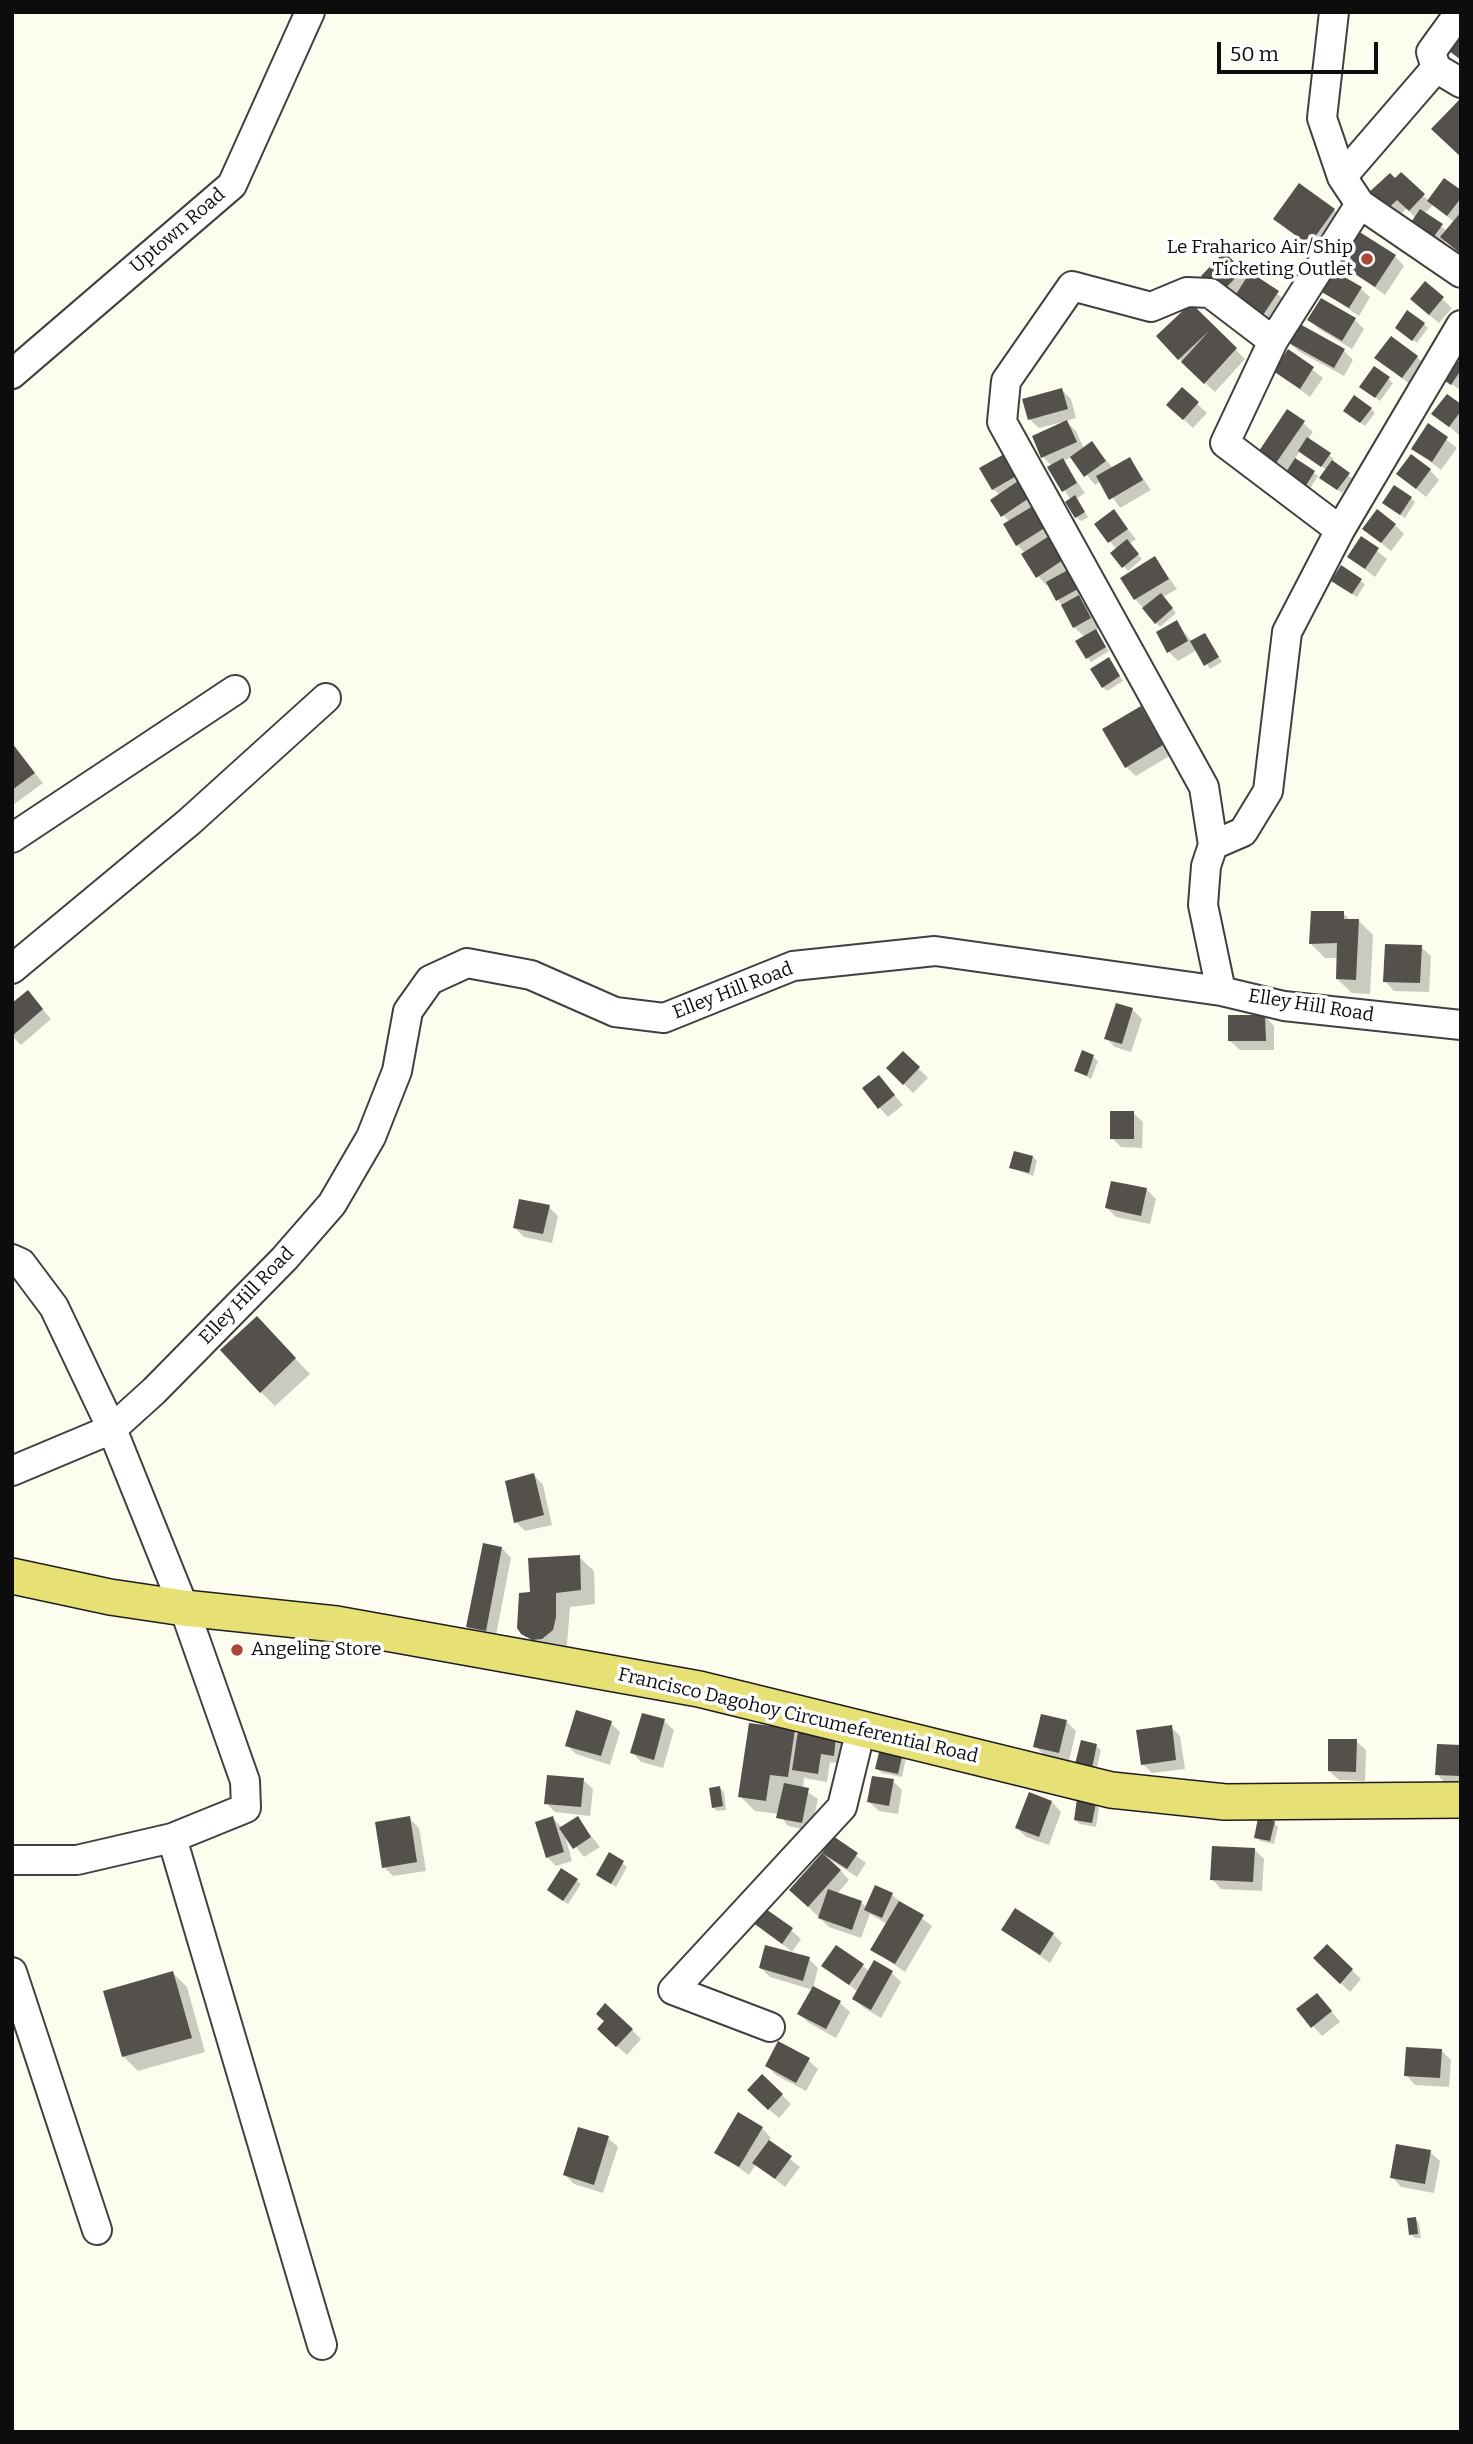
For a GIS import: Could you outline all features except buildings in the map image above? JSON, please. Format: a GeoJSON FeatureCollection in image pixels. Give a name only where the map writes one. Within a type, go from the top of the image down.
{"type":"FeatureCollection","features":[{"type":"Feature","properties":{"kind":"main road","name":"Francisco Dagohoy Circumeferential Road"},"geometry":{"type":"LineString","coordinates":[[12,1576],[110,1597],[184,1608],[336,1624],[699,1689],[1111,1790],[1225,1802],[1461,1800]]}},
{"type":"Feature","properties":{"kind":"street","name":"Uptown Road"},"geometry":{"type":"LineString","coordinates":[[12,374],[232,185],[310,12]]}},
{"type":"Feature","properties":{"kind":"street"},"geometry":{"type":"LineString","coordinates":[[1334,12],[1322,118],[1342,177],[1360,204],[1461,272]]}},
{"type":"Feature","properties":{"kind":"street"},"geometry":{"type":"LineString","coordinates":[[1460,12],[1431,52],[1436,68],[1461,83]]}},
{"type":"Feature","properties":{"kind":"street"},"geometry":{"type":"LineString","coordinates":[[1342,177],[1436,68]]}},
{"type":"Feature","properties":{"kind":"street"},"geometry":{"type":"LineString","coordinates":[[1340,530],[1225,443],[1273,341],[1360,204]]}},
{"type":"Feature","properties":{"kind":"street"},"geometry":{"type":"LineString","coordinates":[[1221,991],[1203,905],[1206,866],[1213,845],[1204,787],[1002,422],[1006,381],[1072,286],[1151,307],[1187,292],[1210,293],[1273,341]]}},
{"type":"Feature","properties":{"kind":"street"},"geometry":{"type":"LineString","coordinates":[[1213,845],[1243,832],[1268,791],[1287,632],[1340,530],[1461,325]]}},
{"type":"Feature","properties":{"kind":"street"},"geometry":{"type":"LineString","coordinates":[[12,838],[235,690]]}},
{"type":"Feature","properties":{"kind":"street"},"geometry":{"type":"LineString","coordinates":[[12,969],[188,822],[326,698]]}},
{"type":"Feature","properties":{"kind":"street","name":"Elley Hill Road"},"geometry":{"type":"LineString","coordinates":[[12,1471],[112,1429],[154,1391],[284,1259],[332,1204],[371,1137],[397,1071],[408,1011],[430,980],[467,963],[531,975],[615,1012],[664,1018],[793,966],[935,951],[1221,991],[1283,1006],[1461,1025]]}},
{"type":"Feature","properties":{"kind":"street"},"geometry":{"type":"LineString","coordinates":[[12,1259],[21,1263],[54,1307],[112,1429],[184,1608],[245,1781],[246,1808],[172,1838],[77,1860],[12,1860]]}},
{"type":"Feature","properties":{"kind":"street"},"geometry":{"type":"LineString","coordinates":[[770,2027],[673,1990],[842,1807],[861,1729]]}},
{"type":"Feature","properties":{"kind":"street"},"geometry":{"type":"LineString","coordinates":[[172,1838],[323,2345]]}},
{"type":"Feature","properties":{"kind":"street"},"geometry":{"type":"LineString","coordinates":[[12,1972],[97,2230]]}},
{"type":"Feature","properties":{"kind":"place","name":"Le Fraharico Air/Ship Ticketing Outlet"},"geometry":{"type":"Point","coordinates":[1367,259]}},
{"type":"Feature","properties":{"kind":"place","name":"Angeling Store"},"geometry":{"type":"Point","coordinates":[237,1650]}}]}
